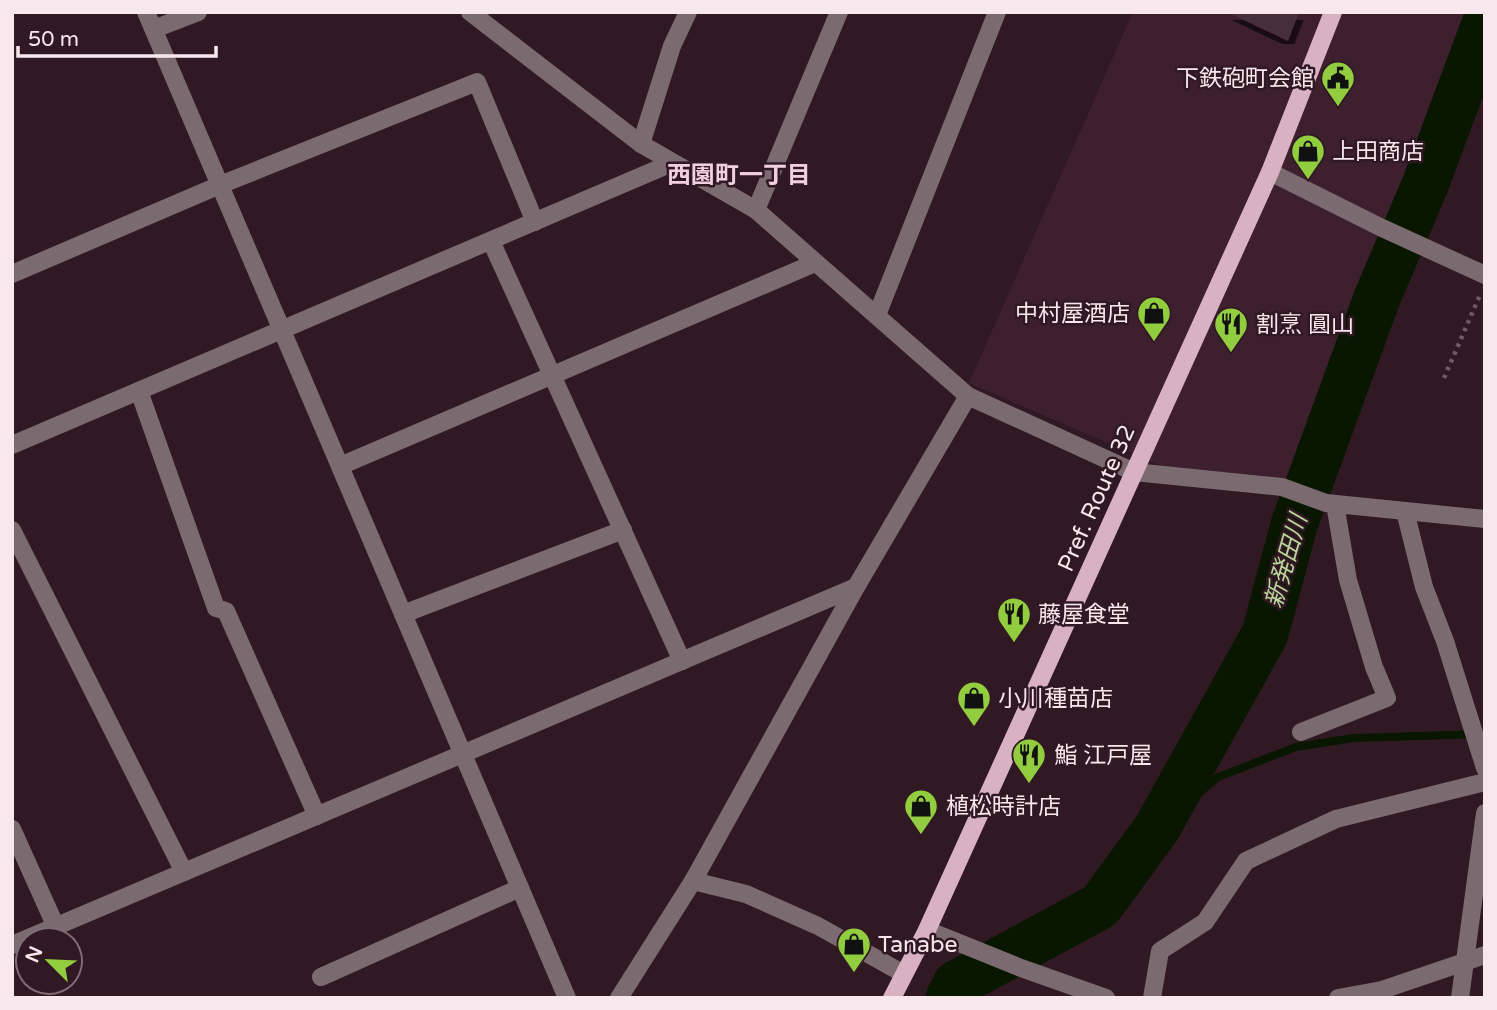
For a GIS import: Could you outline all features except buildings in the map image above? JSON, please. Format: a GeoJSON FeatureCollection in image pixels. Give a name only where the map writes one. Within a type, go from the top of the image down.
{"type":"FeatureCollection","features":[{"type":"Feature","properties":{"kind":"main road","name":"Pref. Route 32"},"geometry":{"type":"LineString","coordinates":[[892,998],[927,930],[1270,172],[1333,12]]}},
{"type":"Feature","properties":{"kind":"street"},"geometry":{"type":"LineString","coordinates":[[146,12],[567,998]]}},
{"type":"Feature","properties":{"kind":"street"},"geometry":{"type":"LineString","coordinates":[[154,29],[198,12]]}},
{"type":"Feature","properties":{"kind":"street"},"geometry":{"type":"LineString","coordinates":[[470,12],[492,19],[640,144],[756,210],[968,396],[1134,472],[1282,488],[1331,503],[1485,519]]}},
{"type":"Feature","properties":{"kind":"street"},"geometry":{"type":"LineString","coordinates":[[640,144],[672,46],[688,12]]}},
{"type":"Feature","properties":{"kind":"street"},"geometry":{"type":"LineString","coordinates":[[756,210],[839,12]]}},
{"type":"Feature","properties":{"kind":"street"},"geometry":{"type":"LineString","coordinates":[[877,315],[997,12]]}},
{"type":"Feature","properties":{"kind":"street"},"geometry":{"type":"LineString","coordinates":[[12,274],[220,185],[477,82],[535,222]]}},
{"type":"Feature","properties":{"kind":"street"},"geometry":{"type":"LineString","coordinates":[[12,445],[672,163]]}},
{"type":"Feature","properties":{"kind":"street"},"geometry":{"type":"LineString","coordinates":[[1270,172],[1485,275]]}},
{"type":"Feature","properties":{"kind":"street"},"geometry":{"type":"LineString","coordinates":[[491,241],[682,661]]}},
{"type":"Feature","properties":{"kind":"street"},"geometry":{"type":"LineString","coordinates":[[340,466],[815,263]]}},
{"type":"Feature","properties":{"kind":"street"},"geometry":{"type":"LineString","coordinates":[[139,391],[216,608],[226,611],[317,816]]}},
{"type":"Feature","properties":{"kind":"street"},"geometry":{"type":"LineString","coordinates":[[619,998],[694,881],[856,587],[968,396]]}},
{"type":"Feature","properties":{"kind":"street"},"geometry":{"type":"LineString","coordinates":[[1301,732],[1387,698],[1348,580],[1331,503]]}},
{"type":"Feature","properties":{"kind":"street"},"geometry":{"type":"LineString","coordinates":[[1405,510],[1424,587],[1445,641],[1485,768]]}},
{"type":"Feature","properties":{"kind":"street"},"geometry":{"type":"LineString","coordinates":[[12,530],[184,872]]}},
{"type":"Feature","properties":{"kind":"street"},"geometry":{"type":"LineString","coordinates":[[403,614],[623,530]]}},
{"type":"Feature","properties":{"kind":"street"},"geometry":{"type":"LineString","coordinates":[[58,926],[856,587]]}},
{"type":"Feature","properties":{"kind":"street"},"geometry":{"type":"LineString","coordinates":[[1152,998],[1160,951],[1205,922],[1246,861],[1336,819],[1485,782]]}},
{"type":"Feature","properties":{"kind":"street"},"geometry":{"type":"LineString","coordinates":[[1460,998],[1485,813]]}},
{"type":"Feature","properties":{"kind":"street"},"geometry":{"type":"LineString","coordinates":[[12,829],[56,926]]}},
{"type":"Feature","properties":{"kind":"street"},"geometry":{"type":"LineString","coordinates":[[694,881],[746,894],[818,926],[904,974]]}},
{"type":"Feature","properties":{"kind":"street"},"geometry":{"type":"LineString","coordinates":[[321,977],[520,888]]}},
{"type":"Feature","properties":{"kind":"street"},"geometry":{"type":"LineString","coordinates":[[927,930],[1021,968],[1106,998]]}},
{"type":"Feature","properties":{"kind":"street"},"geometry":{"type":"LineString","coordinates":[[1338,998],[1382,990],[1485,955]]}},
{"type":"Feature","properties":{"kind":"path"},"geometry":{"type":"LineString","coordinates":[[1444,378],[1485,284]]}},
{"type":"Feature","properties":{"kind":"shaded area"},"geometry":{"type":"Polygon","coordinates":[[[1133,12],[1483,12],[1295,486],[1166,468],[969,383],[1133,12]]]}},
{"type":"Feature","properties":{"kind":"waterway","name":"新発田川"},"geometry":{"type":"LineString","coordinates":[[949,998],[956,984],[1100,906],[1157,828],[1265,634],[1294,525],[1377,298],[1425,185],[1485,24]]}},
{"type":"Feature","properties":{"kind":"waterway"},"geometry":{"type":"LineString","coordinates":[[1157,828],[1218,777],[1296,747],[1354,738],[1485,734]]}},
{"type":"Feature","properties":{"kind":"place","name":"下鉄砲町会館"},"geometry":{"type":"Point","coordinates":[1338,108]}},
{"type":"Feature","properties":{"kind":"place","name":"上田商店"},"geometry":{"type":"Point","coordinates":[1308,181]}},
{"type":"Feature","properties":{"kind":"place","name":"中村屋酒店"},"geometry":{"type":"Point","coordinates":[1154,343]}},
{"type":"Feature","properties":{"kind":"place","name":"割烹 圓山"},"geometry":{"type":"Point","coordinates":[1231,354]}},
{"type":"Feature","properties":{"kind":"place","name":"藤屋食堂"},"geometry":{"type":"Point","coordinates":[1014,644]}},
{"type":"Feature","properties":{"kind":"place","name":"小川種苗店"},"geometry":{"type":"Point","coordinates":[974,728]}},
{"type":"Feature","properties":{"kind":"place","name":"鮨 江戸屋"},"geometry":{"type":"Point","coordinates":[1029,785]}},
{"type":"Feature","properties":{"kind":"place","name":"植松時計店"},"geometry":{"type":"Point","coordinates":[921,836]}},
{"type":"Feature","properties":{"kind":"place","name":"Tanabe"},"geometry":{"type":"Point","coordinates":[854,974]}},
{"type":"Feature","properties":{"kind":"district","name":"西園町一丁目"},"geometry":{"type":"Point","coordinates":[739,175]}}]}
